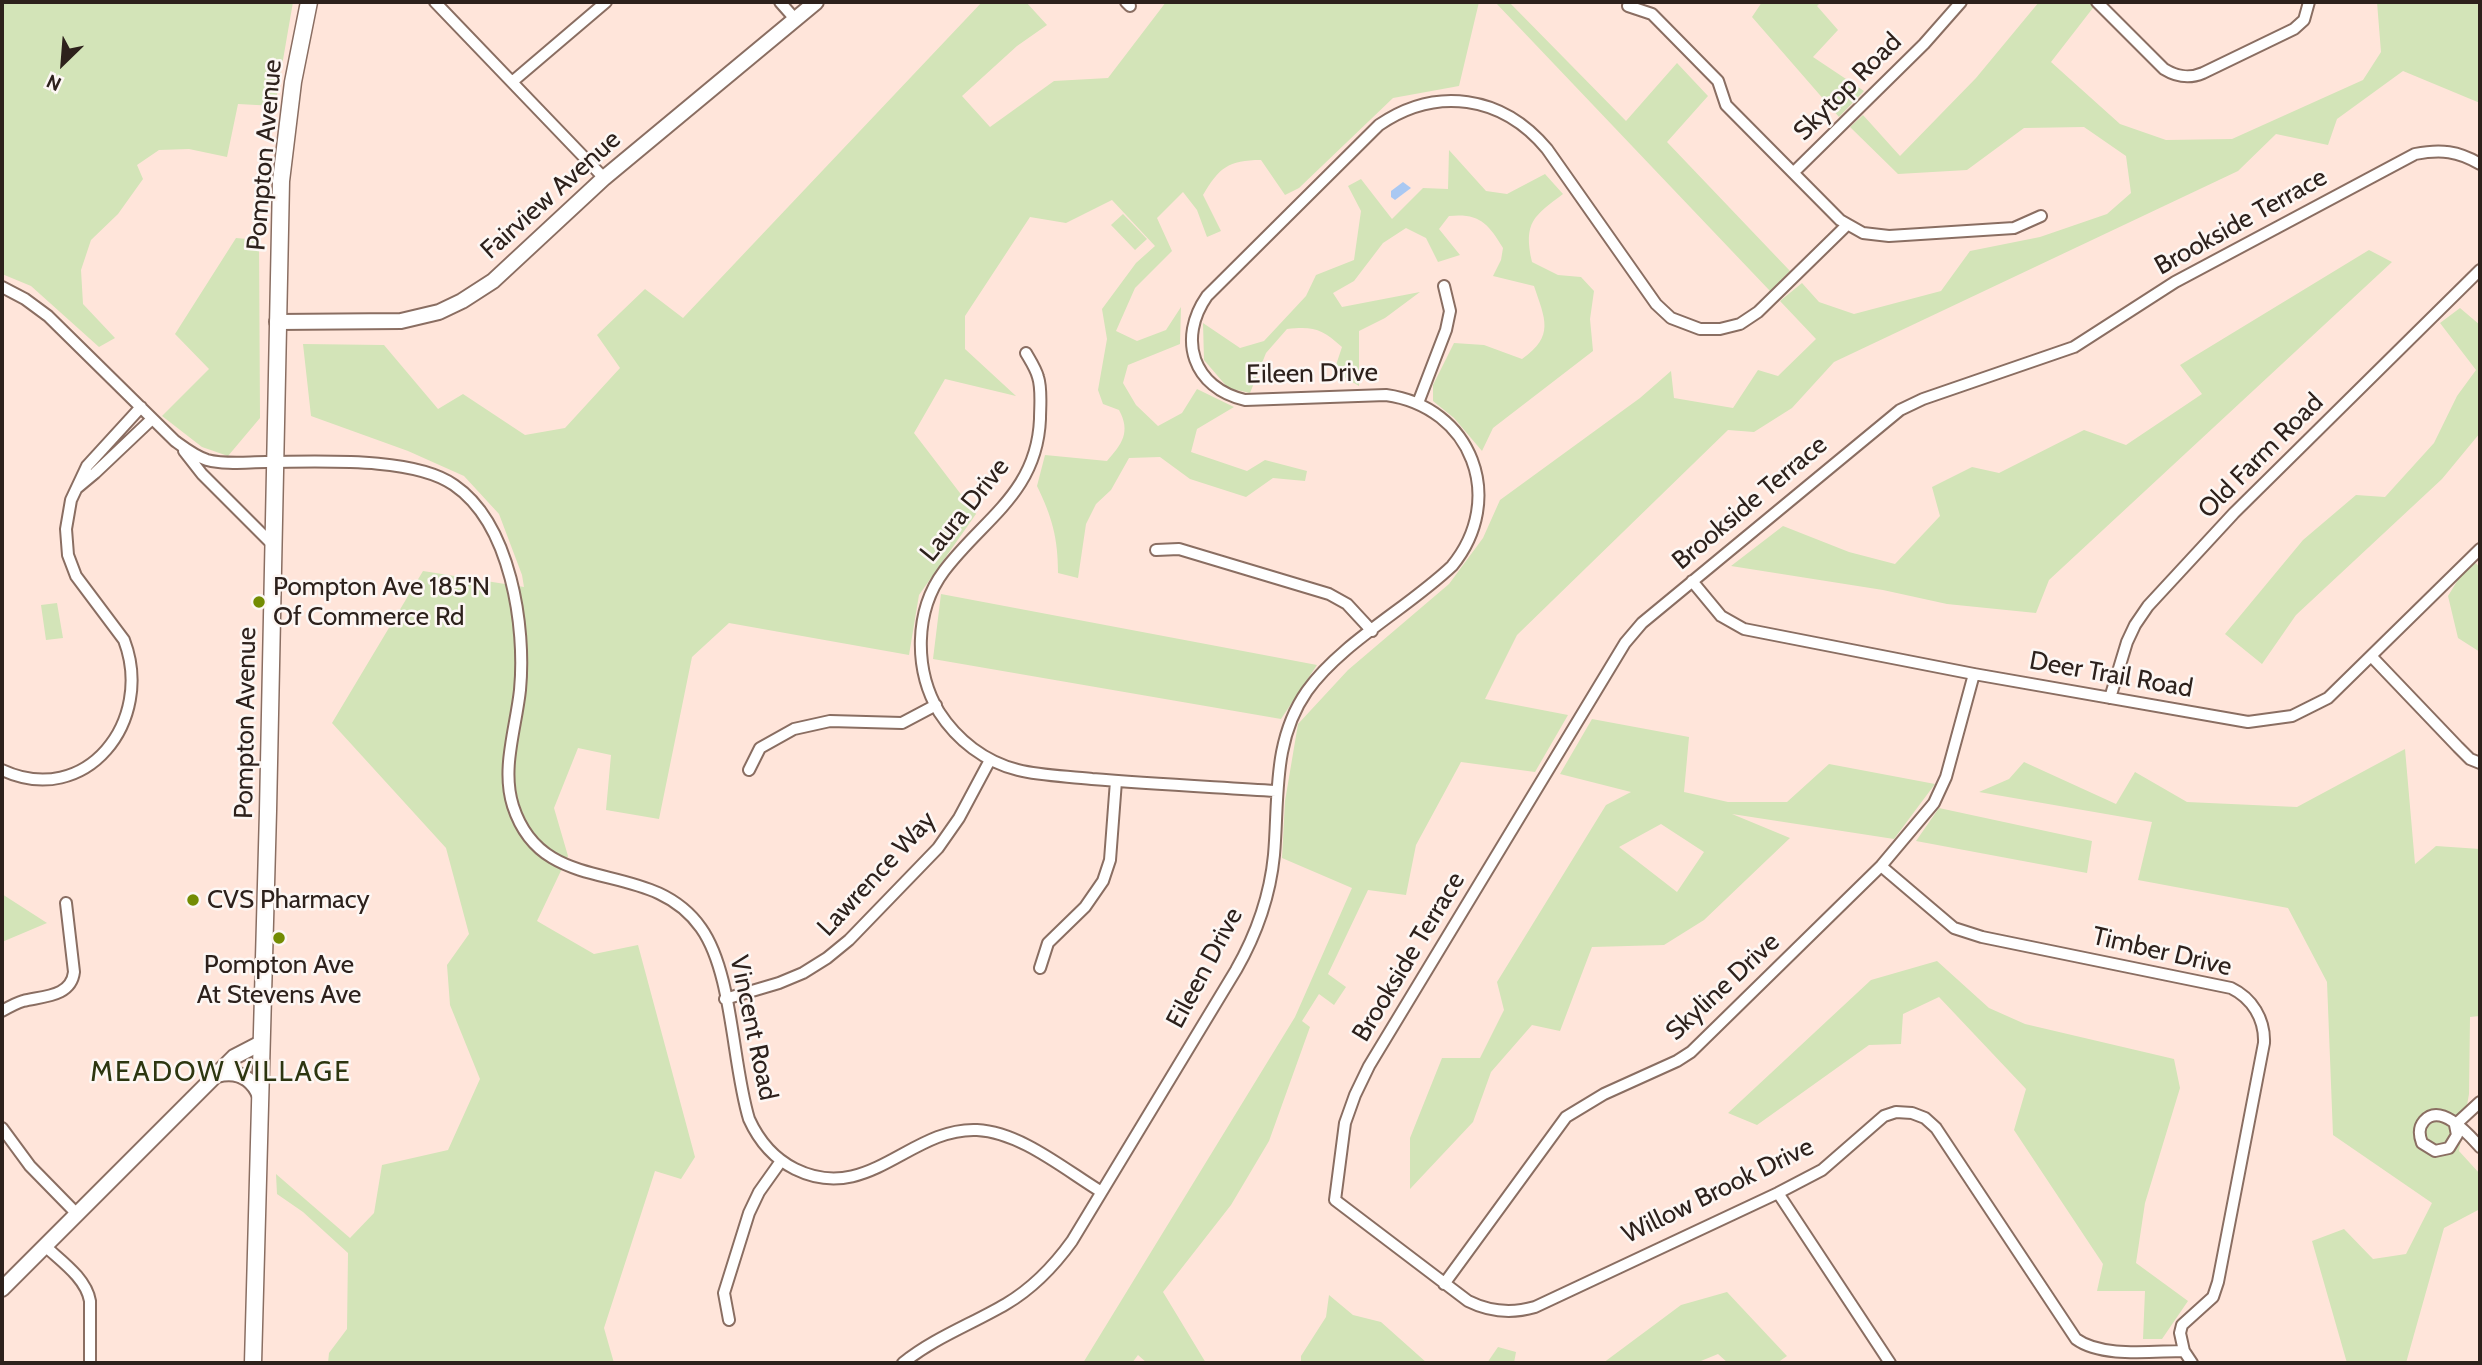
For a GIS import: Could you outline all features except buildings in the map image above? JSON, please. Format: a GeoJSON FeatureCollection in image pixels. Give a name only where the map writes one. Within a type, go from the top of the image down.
{"type":"FeatureCollection","features":[{"type":"Feature","properties":{"kind":"main road","name":"Pompton Avenue"},"geometry":{"type":"LineString","coordinates":[[253,1363],[281,181],[293,82],[309,2]]}},
{"type":"Feature","properties":{"kind":"main road","name":"Fairview Avenue"},"geometry":{"type":"LineString","coordinates":[[277,322],[388,323],[427,316],[451,307],[493,281],[604,178],[816,2]]}},
{"type":"Feature","properties":{"kind":"main road"},"geometry":{"type":"LineString","coordinates":[[2,1289],[234,1057],[261,1043]]}},
{"type":"Feature","properties":{"kind":"main road"},"geometry":{"type":"LineString","coordinates":[[216,1075],[229,1073],[242,1076],[251,1082],[260,1096]]}},
{"type":"Feature","properties":{"kind":"street"},"geometry":{"type":"LineString","coordinates":[[435,2],[604,178]]}},
{"type":"Feature","properties":{"kind":"street"},"geometry":{"type":"LineString","coordinates":[[512,82],[606,2]]}},
{"type":"Feature","properties":{"kind":"street"},"geometry":{"type":"LineString","coordinates":[[780,2],[795,19]]}},
{"type":"Feature","properties":{"kind":"street","name":"Skytop Road"},"geometry":{"type":"LineString","coordinates":[[1794,172],[1923,44],[1961,2]]}},
{"type":"Feature","properties":{"kind":"street"},"geometry":{"type":"LineString","coordinates":[[2098,2],[2164,69],[2187,77],[2203,73],[2294,29],[2304,19],[2309,2]]}},
{"type":"Feature","properties":{"kind":"street"},"geometry":{"type":"LineString","coordinates":[[1628,6],[1652,15],[1717,81],[1726,105],[1847,225],[1863,233],[1889,236],[2014,228],[2041,216]]}},
{"type":"Feature","properties":{"kind":"street","name":"Eileen Drive"},"geometry":{"type":"LineString","coordinates":[[903,1363],[936,1340],[1009,1302],[1035,1283],[1072,1241],[1236,970],[1252,939],[1272,872],[1276,790],[1284,741],[1299,704],[1324,670],[1452,566],[1466,547],[1478,514],[1478,478],[1465,444],[1441,417],[1418,403],[1397,396],[1374,394],[1254,401],[1236,398],[1219,390],[1206,378],[1196,363],[1192,345],[1195,319],[1202,303],[1213,289],[1369,134],[1401,112],[1425,103],[1464,101],[1488,107],[1520,123],[1546,149],[1656,304],[1671,318],[1690,326],[1720,329],[1749,319],[1847,225]]}},
{"type":"Feature","properties":{"kind":"street","name":"Brookside Terrace"},"geometry":{"type":"LineString","coordinates":[[1335,1200],[1345,1124],[1369,1066],[1625,643],[1642,622],[1900,410],[1923,399],[2074,347],[2175,282],[2415,154],[2434,150],[2452,151],[2480,164]]}},
{"type":"Feature","properties":{"kind":"street","name":"Old Farm Road"},"geometry":{"type":"LineString","coordinates":[[2110,698],[2134,625],[2148,606],[2234,513],[2480,270]]}},
{"type":"Feature","properties":{"kind":"street"},"geometry":{"type":"LineString","coordinates":[[1418,403],[1446,330],[1450,310],[1444,286]]}},
{"type":"Feature","properties":{"kind":"street"},"geometry":{"type":"LineString","coordinates":[[2,287],[25,299],[48,316],[175,441],[202,474],[274,546]]}},
{"type":"Feature","properties":{"kind":"street","name":"Laura Drive"},"geometry":{"type":"LineString","coordinates":[[1026,353],[1038,377],[1040,426],[1031,464],[1009,501],[944,571],[926,607],[921,633],[922,660],[927,686],[936,705],[961,738],[990,760],[1029,773],[1276,790]]}},
{"type":"Feature","properties":{"kind":"street"},"geometry":{"type":"LineString","coordinates":[[2,770],[17,776],[38,779],[58,777],[78,770],[96,759],[109,746],[121,729],[129,709],[133,675],[124,640],[79,582],[68,555],[66,520],[75,490],[93,458],[141,407]]}},
{"type":"Feature","properties":{"kind":"street"},"geometry":{"type":"LineString","coordinates":[[75,490],[152,419]]}},
{"type":"Feature","properties":{"kind":"street","name":"Vincent Road"},"geometry":{"type":"LineString","coordinates":[[175,441],[191,453],[217,462],[378,464],[413,468],[434,474],[452,484],[478,507],[503,557],[518,618],[520,689],[508,777],[518,819],[537,846],[564,865],[585,873],[639,884],[662,894],[683,908],[700,927],[713,948],[749,1119],[765,1146],[781,1161],[808,1174],[828,1178],[849,1177],[878,1168],[943,1134],[977,1130],[1018,1141],[1100,1191]]}},
{"type":"Feature","properties":{"kind":"street"},"geometry":{"type":"LineString","coordinates":[[1156,550],[1179,549],[1329,594],[1347,604],[1372,631]]}},
{"type":"Feature","properties":{"kind":"street","name":"Deer Trail Road"},"geometry":{"type":"LineString","coordinates":[[1692,581],[1721,616],[1744,629],[1974,674],[2248,722],[2269,721],[2305,712],[2329,698],[2480,549]]}},
{"type":"Feature","properties":{"kind":"street"},"geometry":{"type":"LineString","coordinates":[[2372,657],[2470,759],[2480,763]]}},
{"type":"Feature","properties":{"kind":"street","name":"Skyline Drive"},"geometry":{"type":"LineString","coordinates":[[1444,1284],[1566,1118],[1592,1100],[1678,1061],[1691,1052],[1881,866],[1934,803],[1946,777],[1974,674]]}},
{"type":"Feature","properties":{"kind":"street"},"geometry":{"type":"LineString","coordinates":[[749,770],[760,748],[794,729],[830,721],[896,724],[911,720],[936,705]]}},
{"type":"Feature","properties":{"kind":"street","name":"Lawrence Way"},"geometry":{"type":"LineString","coordinates":[[725,999],[779,984],[803,973],[849,940],[938,848],[959,818],[990,760]]}},
{"type":"Feature","properties":{"kind":"street"},"geometry":{"type":"LineString","coordinates":[[1040,968],[1048,943],[1092,899],[1107,871],[1116,781]]}},
{"type":"Feature","properties":{"kind":"street","name":"Timber Drive"},"geometry":{"type":"LineString","coordinates":[[1881,866],[1955,928],[2231,988],[2254,1006],[2263,1026],[2264,1043],[2218,1282],[2213,1297],[2182,1325],[2180,1333],[2184,1351]]}},
{"type":"Feature","properties":{"kind":"street"},"geometry":{"type":"LineString","coordinates":[[2,1010],[19,1002],[62,992],[72,982],[74,972],[66,903]]}},
{"type":"Feature","properties":{"kind":"street"},"geometry":{"type":"LineString","coordinates":[[2480,1102],[2455,1125],[2480,1147]]}},
{"type":"Feature","properties":{"kind":"street","name":"Willow Brook Drive"},"geometry":{"type":"LineString","coordinates":[[1335,1200],[1468,1301],[1486,1309],[1506,1312],[1526,1310],[1822,1170],[1884,1116],[1902,1112],[1921,1116],[1936,1128],[2076,1339],[2089,1347],[2103,1350],[2184,1351]]}},
{"type":"Feature","properties":{"kind":"street"},"geometry":{"type":"LineString","coordinates":[[2,1128],[30,1166],[78,1214]]}},
{"type":"Feature","properties":{"kind":"street"},"geometry":{"type":"LineString","coordinates":[[729,1320],[724,1293],[749,1213],[759,1192],[781,1161]]}},
{"type":"Feature","properties":{"kind":"street"},"geometry":{"type":"LineString","coordinates":[[1778,1193],[1890,1363]]}},
{"type":"Feature","properties":{"kind":"street"},"geometry":{"type":"LineString","coordinates":[[45,1246],[88,1291],[90,1363]]}},
{"type":"Feature","properties":{"kind":"street"},"geometry":{"type":"LineString","coordinates":[[2184,1351],[2192,1363]]}},
{"type":"Feature","properties":{"kind":"green space"},"geometry":{"type":"Polygon","coordinates":[[[2,2],[293,2],[275,106],[238,104],[227,157],[189,149],[159,150],[137,165],[143,179],[118,214],[91,240],[81,270],[83,304],[115,338],[99,347],[31,286],[2,274],[2,2]]]}},
{"type":"Feature","properties":{"kind":"green space"},"geometry":{"type":"Polygon","coordinates":[[[982,2],[1026,2],[1047,25],[1017,46],[962,96],[990,127],[1054,81],[1108,78],[1166,2],[1479,2],[1459,86],[1393,98],[1299,188],[1285,195],[1261,160],[1240,162],[1226,167],[1214,178],[1203,195],[1221,231],[1207,237],[1197,210],[1183,192],[1157,218],[1172,251],[1135,288],[1116,331],[1137,341],[1166,330],[1181,307],[1180,344],[1128,365],[1123,383],[1136,405],[1158,426],[1182,413],[1197,389],[1234,407],[1197,429],[1191,452],[1247,471],[1265,460],[1307,471],[1305,481],[1273,478],[1246,497],[1190,479],[1160,457],[1129,458],[1111,490],[1096,504],[1086,524],[1078,578],[1058,573],[1053,528],[1037,486],[1045,455],[1107,461],[1121,443],[1123,418],[1119,410],[1103,404],[1098,390],[1107,339],[1102,309],[1136,263],[1155,246],[1112,200],[1066,223],[1030,217],[965,316],[965,349],[1016,396],[945,379],[914,433],[976,514],[919,595],[909,655],[729,623],[692,657],[659,819],[606,810],[611,755],[578,748],[554,808],[568,856],[537,921],[594,954],[638,945],[695,1157],[681,1179],[655,1171],[604,1328],[614,1363],[328,1363],[329,1353],[347,1329],[348,1253],[303,1212],[277,1194],[276,1174],[350,1238],[374,1213],[382,1165],[448,1150],[480,1079],[450,1005],[447,965],[469,934],[446,848],[332,723],[423,571],[524,587],[499,514],[464,476],[408,451],[311,416],[303,344],[384,345],[438,409],[463,394],[525,435],[565,428],[620,368],[597,335],[645,289],[683,318],[982,2]]]}},
{"type":"Feature","properties":{"kind":"green space"},"geometry":{"type":"Polygon","coordinates":[[[1495,2],[1509,2],[1626,121],[1677,63],[1708,96],[1667,142],[1790,271],[1770,291],[1495,2]]]}},
{"type":"Feature","properties":{"kind":"green space"},"geometry":{"type":"Polygon","coordinates":[[[1762,2],[1821,2],[1817,6],[1838,30],[1813,57],[1864,91],[1839,117],[1752,17],[1762,2]]]}},
{"type":"Feature","properties":{"kind":"green space"},"geometry":{"type":"Polygon","coordinates":[[[2039,2],[2096,4],[2051,62],[2120,124],[2166,140],[2232,139],[2363,80],[2381,52],[2377,2],[2480,2],[2480,103],[2403,71],[2337,119],[2328,145],[2276,134],[2238,171],[1834,362],[1792,408],[1754,432],[1728,430],[1517,635],[1485,699],[1568,715],[1535,772],[1461,762],[1416,845],[1406,895],[1368,890],[1328,974],[1346,987],[1334,1005],[1319,994],[1302,1021],[1310,1027],[1269,1141],[1231,1205],[1163,1292],[1206,1363],[1147,1363],[1138,1355],[1132,1363],[1083,1363],[1295,1017],[1352,888],[1282,858],[1285,801],[1298,724],[1348,670],[1449,584],[1483,538],[1500,500],[1640,398],[1671,371],[1674,398],[1733,408],[1758,370],[1778,376],[1816,339],[1780,301],[1802,283],[1819,302],[1854,314],[1941,291],[1970,251],[2040,237],[2107,214],[2131,193],[2126,156],[2084,127],[2024,128],[1967,170],[1898,174],[1850,127],[1863,115],[1900,156],[1976,78],[2039,2]]]}},
{"type":"Feature","properties":{"kind":"green space"},"geometry":{"type":"Polygon","coordinates":[[[1449,150],[1486,191],[1507,194],[1545,174],[1563,194],[1533,221],[1529,238],[1532,262],[1558,275],[1581,277],[1594,291],[1590,319],[1593,351],[1493,428],[1482,451],[1454,418],[1433,401],[1433,385],[1454,343],[1484,345],[1522,359],[1539,343],[1543,334],[1544,318],[1534,286],[1493,276],[1501,260],[1503,248],[1487,226],[1468,216],[1449,216],[1439,229],[1460,255],[1438,262],[1426,238],[1406,228],[1383,243],[1354,281],[1333,293],[1342,307],[1420,292],[1385,318],[1359,331],[1359,386],[1334,371],[1342,347],[1317,330],[1304,328],[1287,329],[1266,353],[1250,393],[1228,388],[1204,360],[1203,323],[1240,348],[1264,341],[1306,296],[1316,275],[1354,260],[1361,211],[1348,186],[1361,179],[1392,219],[1423,188],[1448,189],[1449,150]]]}},
{"type":"Feature","properties":{"kind":"green space"},"geometry":{"type":"Polygon","coordinates":[[[1123,214],[1147,239],[1135,250],[1111,225],[1123,214]]]}},
{"type":"Feature","properties":{"kind":"green space"},"geometry":{"type":"Polygon","coordinates":[[[236,238],[259,240],[260,418],[228,456],[202,447],[162,416],[209,369],[175,334],[236,238]]]}},
{"type":"Feature","properties":{"kind":"green space"},"geometry":{"type":"Polygon","coordinates":[[[2369,250],[2392,262],[2049,580],[2036,613],[1947,604],[1883,590],[1731,566],[1783,526],[1849,552],[1895,564],[1940,516],[1932,487],[1972,467],[1999,473],[2084,430],[2126,445],[2202,394],[2180,365],[2369,250]]]}},
{"type":"Feature","properties":{"kind":"green space"},"geometry":{"type":"Polygon","coordinates":[[[2460,308],[2480,325],[2480,433],[2442,479],[2296,615],[2262,664],[2225,634],[2303,540],[2356,495],[2385,497],[2434,443],[2457,396],[2476,370],[2440,323],[2460,308]]]}},
{"type":"Feature","properties":{"kind":"green space"},"geometry":{"type":"Polygon","coordinates":[[[2476,563],[2480,568],[2480,652],[2458,638],[2448,596],[2464,570],[2476,563]]]}},
{"type":"Feature","properties":{"kind":"green space"},"geometry":{"type":"Polygon","coordinates":[[[941,594],[1317,665],[1281,719],[933,659],[941,594]]]}},
{"type":"Feature","properties":{"kind":"green space"},"geometry":{"type":"Polygon","coordinates":[[[57,603],[63,638],[46,640],[41,605],[57,603]]]}},
{"type":"Feature","properties":{"kind":"green space"},"geometry":{"type":"Polygon","coordinates":[[[1592,719],[1689,737],[1684,792],[1728,802],[1787,802],[1829,764],[1935,784],[1894,839],[1732,814],[1790,838],[1704,920],[1664,945],[1592,947],[1560,1031],[1532,1025],[1491,1072],[1473,1122],[1410,1189],[1410,1138],[1442,1058],[1480,1058],[1504,1010],[1497,982],[1606,805],[1631,792],[1560,774],[1592,719]],[[1661,824],[1619,847],[1677,892],[1704,852],[1661,824]]]}},
{"type":"Feature","properties":{"kind":"green space"},"geometry":{"type":"Polygon","coordinates":[[[2405,749],[2415,864],[2436,846],[2480,849],[2480,1016],[2470,1017],[2469,1094],[2459,1151],[2480,1174],[2480,1209],[2444,1228],[2406,1363],[2347,1363],[2312,1241],[2344,1229],[2373,1259],[2406,1254],[2432,1203],[2333,1135],[2327,982],[2288,908],[2138,880],[2152,822],[1979,792],[2009,779],[2024,762],[2116,804],[2135,772],[2187,802],[2297,807],[2405,749]]]}},
{"type":"Feature","properties":{"kind":"green space"},"geometry":{"type":"Polygon","coordinates":[[[1939,808],[2092,841],[2087,873],[1916,841],[1939,808]]]}},
{"type":"Feature","properties":{"kind":"green space"},"geometry":{"type":"Polygon","coordinates":[[[2,894],[47,923],[2,942],[2,894]]]}},
{"type":"Feature","properties":{"kind":"green space"},"geometry":{"type":"Polygon","coordinates":[[[1937,961],[1989,1008],[2025,1024],[2174,1059],[2180,1088],[2145,1203],[2136,1263],[2188,1301],[2162,1339],[2143,1339],[2145,1291],[2097,1291],[2103,1264],[2014,1130],[2026,1089],[1939,997],[1903,1014],[1901,1044],[1869,1045],[1757,1125],[1728,1113],[1871,980],[1937,961]]]}},
{"type":"Feature","properties":{"kind":"green space"},"geometry":{"type":"Polygon","coordinates":[[[1727,1292],[1787,1356],[1777,1363],[1728,1363],[1718,1354],[1696,1363],[1603,1363],[1681,1305],[1727,1292]]]}},
{"type":"Feature","properties":{"kind":"green space"},"geometry":{"type":"Polygon","coordinates":[[[1329,1295],[1353,1315],[1381,1322],[1427,1363],[1301,1363],[1301,1356],[1326,1317],[1329,1295]]]}},
{"type":"Feature","properties":{"kind":"green space"},"geometry":{"type":"Polygon","coordinates":[[[1498,1347],[1516,1352],[1514,1363],[1487,1363],[1498,1347]]]}},
{"type":"Feature","properties":{"kind":"water"},"geometry":{"type":"Polygon","coordinates":[[[1403,182],[1411,188],[1395,200],[1391,197],[1391,191],[1403,182]]]}},
{"type":"Feature","properties":{"kind":"place","name":"Pompton Ave 185'N Of Commerce Rd"},"geometry":{"type":"Point","coordinates":[259,602]}},
{"type":"Feature","properties":{"kind":"place","name":"CVS Pharmacy"},"geometry":{"type":"Point","coordinates":[193,900]}},
{"type":"Feature","properties":{"kind":"place","name":"Pompton Ave At Stevens Ave"},"geometry":{"type":"Point","coordinates":[279,938]}},
{"type":"Feature","properties":{"kind":"district","name":"MEADOW VILLAGE"},"geometry":{"type":"Point","coordinates":[221,1073]}}]}
